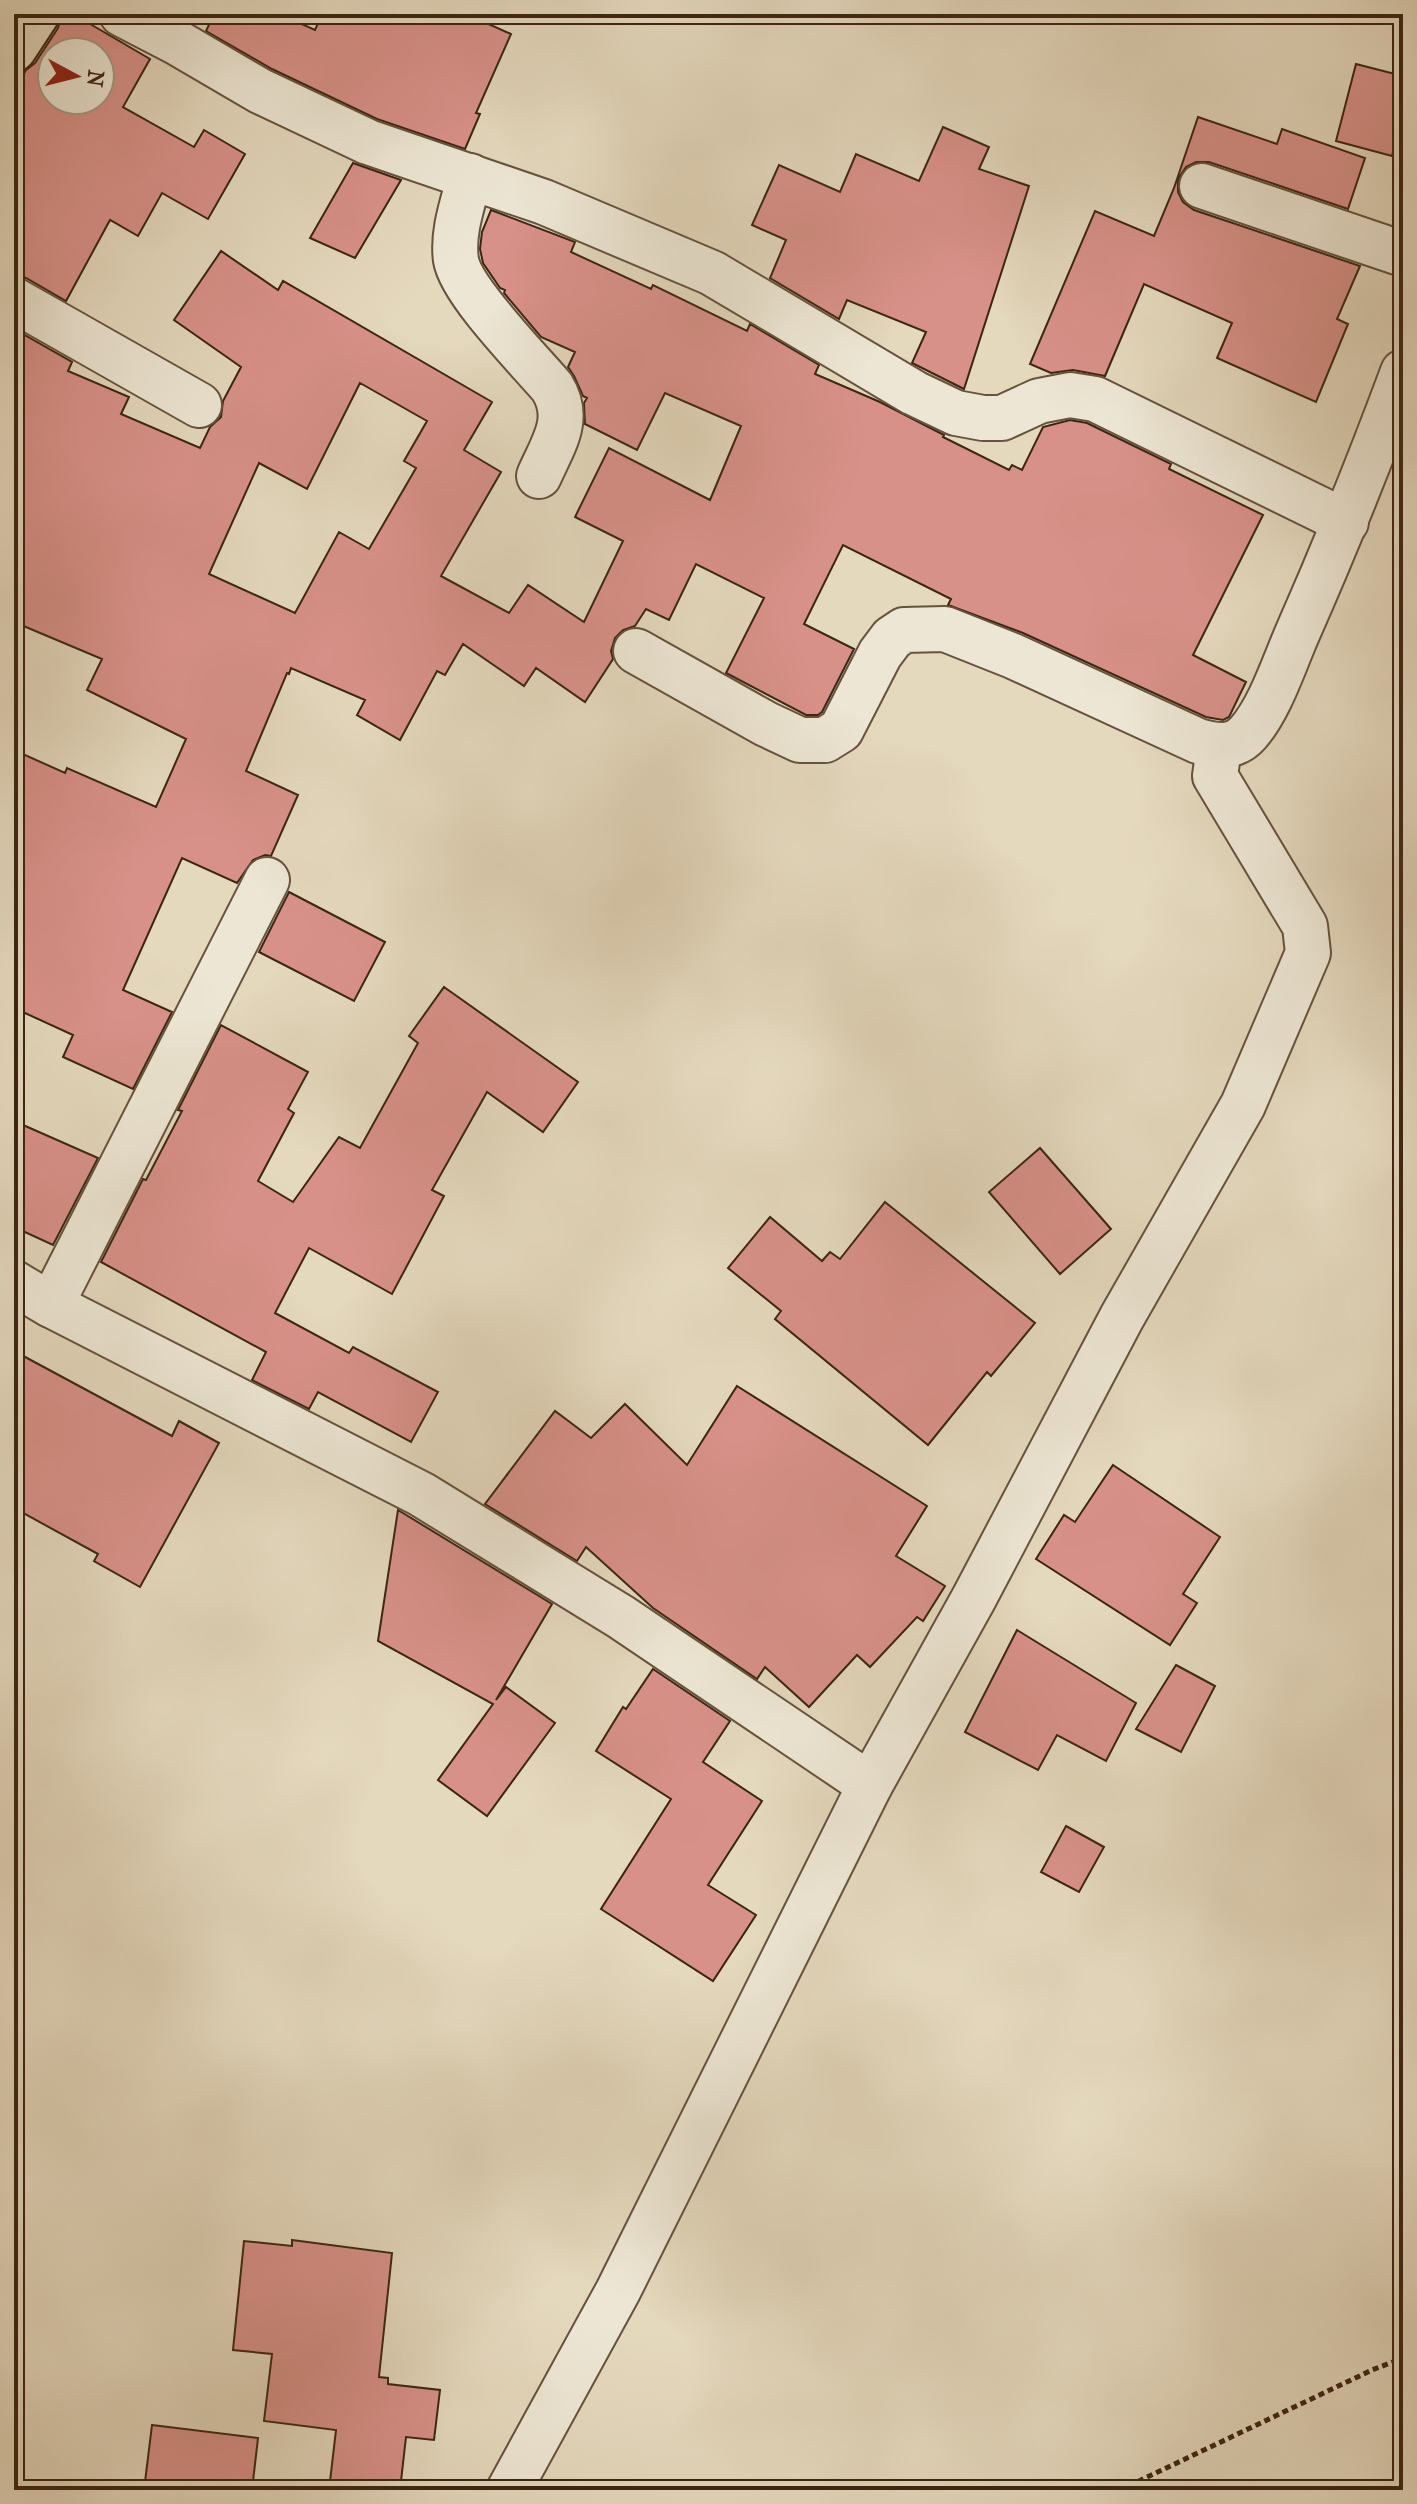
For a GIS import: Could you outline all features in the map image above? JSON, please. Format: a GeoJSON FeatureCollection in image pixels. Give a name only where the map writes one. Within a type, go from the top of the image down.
{"type":"FeatureCollection","features":[{"type":"Feature","properties":{"kind":"main road"},"geometry":{"type":"LineString","coordinates":[[14,49],[37,14]]}},
{"type":"Feature","properties":{"kind":"street"},"geometry":{"type":"LineString","coordinates":[[122,14],[260,91],[368,142],[544,202],[712,273],[914,393],[956,413],[1002,418],[1039,401],[1070,395],[1095,399],[1346,522]]}},
{"type":"Feature","properties":{"kind":"street"},"geometry":{"type":"LineString","coordinates":[[470,176],[456,234],[456,262],[466,286],[560,400],[562,413],[559,429],[539,476]]}},
{"type":"Feature","properties":{"kind":"street"},"geometry":{"type":"LineString","coordinates":[[1202,186],[1403,254]]}},
{"type":"Feature","properties":{"kind":"street"},"geometry":{"type":"LineString","coordinates":[[14,300],[199,405]]}},
{"type":"Feature","properties":{"kind":"street"},"geometry":{"type":"LineString","coordinates":[[636,651],[777,730],[800,740],[825,740],[841,730],[880,654],[892,638],[904,630],[945,629],[1013,656],[1198,741],[1219,747],[1233,744],[1247,735],[1259,716],[1346,522],[1403,372]]}},
{"type":"Feature","properties":{"kind":"street"},"geometry":{"type":"LineString","coordinates":[[509,2490],[618,2291],[870,1785],[974,1598],[1122,1317],[1243,1105],[1308,953],[1305,926],[1215,776],[1219,747]]}},
{"type":"Feature","properties":{"kind":"street"},"geometry":{"type":"LineString","coordinates":[[51,1305],[267,880]]}},
{"type":"Feature","properties":{"kind":"street"},"geometry":{"type":"LineString","coordinates":[[14,1283],[51,1305],[421,1494],[621,1617],[870,1785]]}},
{"type":"Feature","properties":{"kind":"path"},"geometry":{"type":"LineString","coordinates":[[1120,2490],[1403,2358]]}},
{"type":"Feature","properties":{"kind":"building"},"geometry":{"type":"Polygon","coordinates":[[[62,14],[73,14],[111,36],[53,36],[62,14]]]}},
{"type":"Feature","properties":{"kind":"building"},"geometry":{"type":"Polygon","coordinates":[[[214,14],[279,14],[315,30],[322,14],[466,14],[511,34],[476,113],[480,114],[465,149],[377,119],[272,69],[206,31],[214,14]]]}},
{"type":"Feature","properties":{"kind":"building"},"geometry":{"type":"Polygon","coordinates":[[[116,39],[150,59],[123,107],[194,147],[204,130],[245,154],[208,219],[162,193],[138,236],[110,220],[66,301],[26,278],[14,275],[14,92],[26,70],[35,63],[36,116],[116,116],[116,39]]]}},
{"type":"Feature","properties":{"kind":"building"},"geometry":{"type":"Polygon","coordinates":[[[1356,64],[1403,76],[1403,113],[1392,156],[1336,141],[1356,64]]]}},
{"type":"Feature","properties":{"kind":"building"},"geometry":{"type":"Polygon","coordinates":[[[1198,117],[1277,144],[1282,129],[1365,158],[1348,209],[1209,162],[1196,162],[1186,167],[1178,179],[1178,192],[1183,202],[1194,210],[1360,266],[1337,319],[1348,324],[1316,402],[1217,358],[1232,323],[1144,284],[1105,376],[1073,370],[1051,373],[1030,364],[1095,211],[1154,236],[1198,117]]]}},
{"type":"Feature","properties":{"kind":"building"},"geometry":{"type":"Polygon","coordinates":[[[943,127],[989,147],[979,169],[1029,186],[964,389],[912,363],[926,332],[847,300],[839,319],[770,278],[786,240],[752,225],[779,165],[840,192],[856,154],[919,181],[943,127]]]}},
{"type":"Feature","properties":{"kind":"building"},"geometry":{"type":"Polygon","coordinates":[[[353,163],[401,180],[355,258],[310,238],[353,163]]]}},
{"type":"Feature","properties":{"kind":"building"},"geometry":{"type":"Polygon","coordinates":[[[491,210],[575,242],[571,252],[651,289],[653,285],[747,331],[750,324],[819,365],[815,374],[880,402],[1009,470],[1012,465],[1022,470],[1043,427],[1070,420],[1087,423],[1171,464],[1169,469],[1263,515],[1193,655],[1246,682],[1229,717],[1223,720],[1206,717],[1023,633],[948,605],[951,599],[843,545],[804,624],[854,649],[818,715],[806,715],[726,673],[764,598],[696,564],[669,620],[646,609],[635,626],[623,630],[615,638],[611,651],[613,659],[585,702],[536,668],[524,686],[463,644],[445,675],[437,671],[400,740],[357,715],[365,700],[291,668],[246,771],[298,795],[271,856],[253,860],[237,883],[182,858],[123,990],[172,1012],[133,1089],[63,1057],[73,1035],[14,1008],[14,750],[65,773],[67,768],[156,807],[186,739],[87,690],[102,659],[14,622],[14,329],[72,362],[68,371],[129,397],[121,414],[200,448],[210,427],[221,417],[223,401],[241,367],[174,320],[221,251],[278,290],[283,281],[492,402],[464,450],[501,472],[441,576],[509,613],[528,585],[584,622],[623,541],[575,517],[609,448],[710,500],[741,426],[665,393],[637,450],[585,424],[584,403],[587,398],[568,367],[575,352],[541,337],[504,293],[505,290],[500,288],[483,263],[480,249],[482,232],[491,210]],[[360,383],[307,489],[259,463],[209,574],[295,613],[339,532],[369,549],[416,468],[404,461],[427,421],[360,383]]]}},
{"type":"Feature","properties":{"kind":"building"},"geometry":{"type":"Polygon","coordinates":[[[289,892],[385,942],[354,1001],[259,952],[289,892]]]}},
{"type":"Feature","properties":{"kind":"building"},"geometry":{"type":"Polygon","coordinates":[[[444,987],[578,1082],[543,1132],[487,1092],[432,1190],[444,1196],[392,1294],[309,1248],[275,1313],[349,1353],[353,1347],[438,1392],[411,1442],[318,1392],[309,1409],[252,1380],[266,1352],[101,1262],[182,1111],[178,1110],[221,1025],[308,1072],[288,1109],[294,1113],[258,1181],[293,1202],[339,1137],[360,1148],[418,1043],[409,1036],[444,987]]]}},
{"type":"Feature","properties":{"kind":"building"},"geometry":{"type":"Polygon","coordinates":[[[14,1121],[98,1158],[53,1245],[14,1227],[14,1121]]]}},
{"type":"Feature","properties":{"kind":"building"},"geometry":{"type":"Polygon","coordinates":[[[1040,1148],[1111,1229],[1060,1274],[989,1192],[1040,1148]]]}},
{"type":"Feature","properties":{"kind":"building"},"geometry":{"type":"Polygon","coordinates":[[[885,1202],[1035,1323],[991,1376],[987,1372],[928,1445],[775,1319],[781,1311],[728,1268],[770,1217],[822,1261],[830,1252],[840,1259],[885,1202]]]}},
{"type":"Feature","properties":{"kind":"building"},"geometry":{"type":"Polygon","coordinates":[[[14,1351],[172,1436],[179,1421],[219,1443],[140,1587],[94,1561],[98,1554],[14,1508],[14,1351]]]}},
{"type":"Feature","properties":{"kind":"building"},"geometry":{"type":"Polygon","coordinates":[[[737,1386],[927,1506],[896,1556],[945,1586],[923,1621],[917,1617],[870,1667],[857,1655],[809,1707],[765,1667],[757,1679],[653,1608],[586,1547],[577,1561],[485,1504],[555,1411],[591,1438],[625,1404],[687,1465],[737,1386]]]}},
{"type":"Feature","properties":{"kind":"building"},"geometry":{"type":"Polygon","coordinates":[[[1113,1465],[1220,1537],[1183,1594],[1197,1603],[1170,1645],[1036,1559],[1064,1515],[1075,1522],[1113,1465]]]}},
{"type":"Feature","properties":{"kind":"building"},"geometry":{"type":"Polygon","coordinates":[[[398,1510],[552,1604],[496,1700],[506,1687],[555,1723],[487,1816],[438,1780],[493,1704],[378,1641],[398,1510]]]}},
{"type":"Feature","properties":{"kind":"building"},"geometry":{"type":"Polygon","coordinates":[[[1017,1630],[1136,1703],[1106,1761],[1057,1735],[1038,1770],[965,1732],[1017,1630]]]}},
{"type":"Feature","properties":{"kind":"building"},"geometry":{"type":"Polygon","coordinates":[[[1176,1665],[1215,1686],[1181,1752],[1136,1729],[1176,1665]]]}},
{"type":"Feature","properties":{"kind":"building"},"geometry":{"type":"Polygon","coordinates":[[[653,1669],[730,1721],[703,1762],[762,1801],[708,1885],[756,1915],[713,1981],[601,1909],[671,1799],[596,1751],[623,1707],[626,1709],[653,1669]]]}},
{"type":"Feature","properties":{"kind":"building"},"geometry":{"type":"Polygon","coordinates":[[[1066,1826],[1104,1847],[1079,1892],[1041,1872],[1066,1826]]]}},
{"type":"Feature","properties":{"kind":"building"},"geometry":{"type":"Polygon","coordinates":[[[292,2240],[392,2253],[379,2377],[388,2378],[388,2384],[440,2390],[434,2440],[406,2437],[400,2490],[329,2490],[336,2430],[264,2421],[272,2354],[233,2350],[244,2241],[292,2246],[292,2240]]]}},
{"type":"Feature","properties":{"kind":"building"},"geometry":{"type":"Polygon","coordinates":[[[152,2425],[258,2438],[252,2490],[144,2490],[152,2425]]]}}]}
